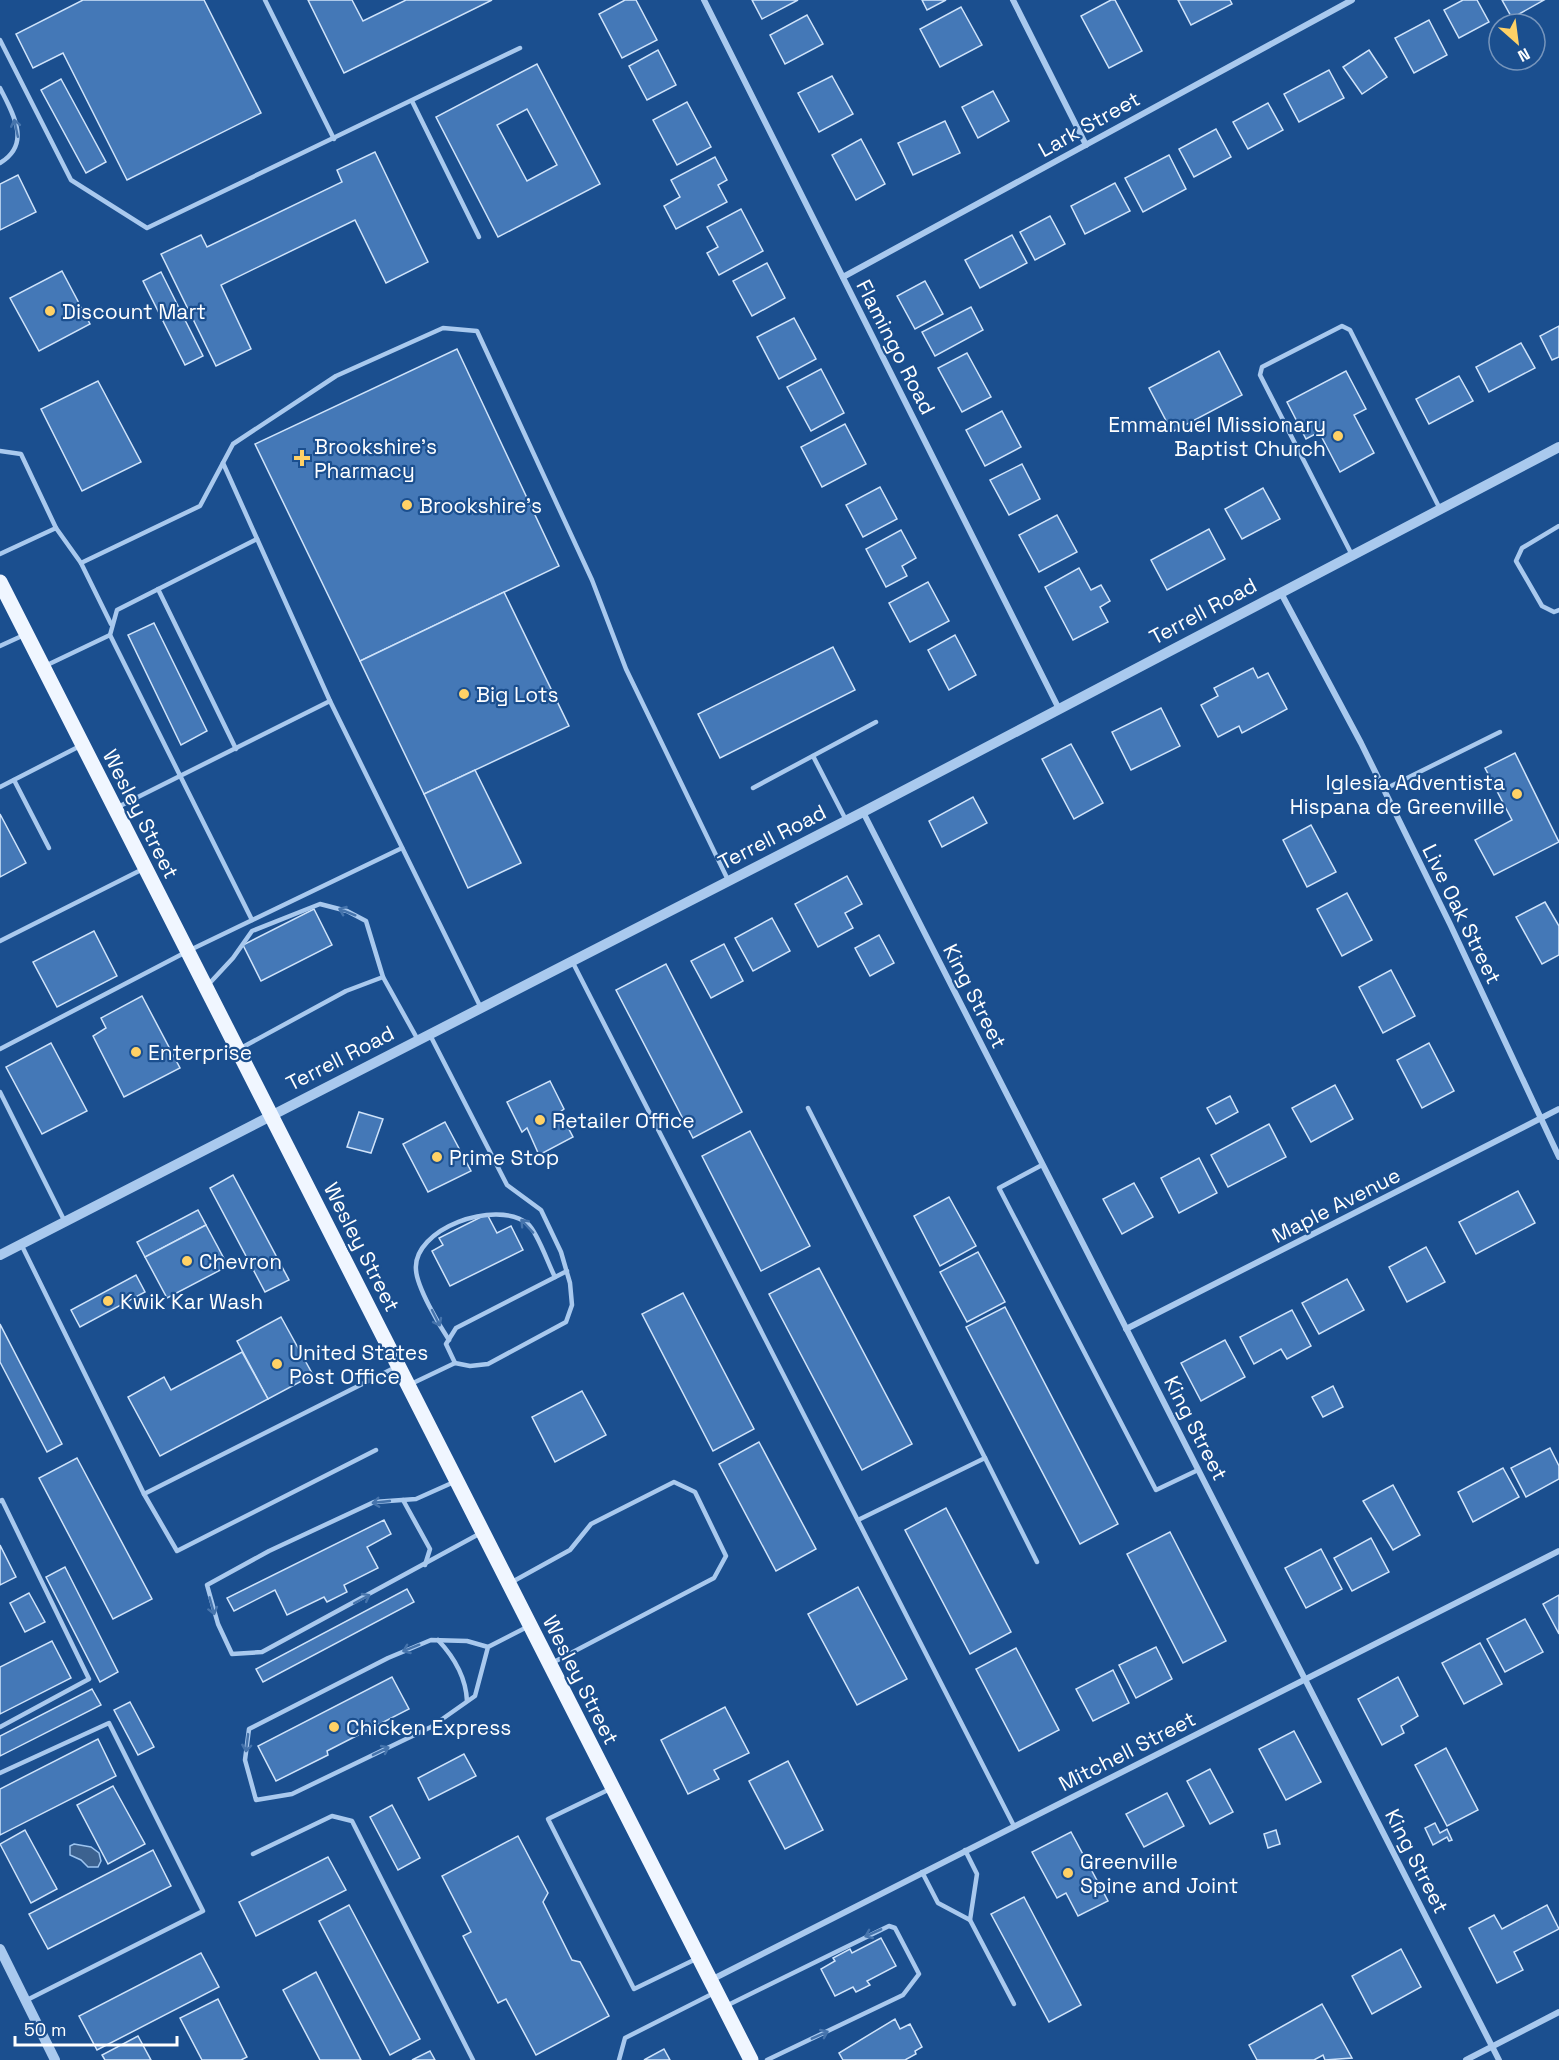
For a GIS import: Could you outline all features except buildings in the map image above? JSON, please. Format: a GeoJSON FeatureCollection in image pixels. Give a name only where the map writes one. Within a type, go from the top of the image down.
{"type":"FeatureCollection","features":[{"type":"Feature","properties":{"kind":"main road","name":"Wesley Street"},"geometry":{"type":"LineString","coordinates":[[0,582],[751,2060]]}},
{"type":"Feature","properties":{"kind":"street","name":"Flamingo Road"},"geometry":{"type":"LineString","coordinates":[[704,0],[1059,709]]}},
{"type":"Feature","properties":{"kind":"street"},"geometry":{"type":"LineString","coordinates":[[1013,0],[1086,145]]}},
{"type":"Feature","properties":{"kind":"street","name":"Lark Street"},"geometry":{"type":"LineString","coordinates":[[843,277],[1352,0]]}},
{"type":"Feature","properties":{"kind":"street","name":"Terrell Road"},"geometry":{"type":"LineString","coordinates":[[0,1255],[863,812],[1559,447]]}},
{"type":"Feature","properties":{"kind":"street","name":"Live Oak Street"},"geometry":{"type":"LineString","coordinates":[[1281,592],[1330,682],[1450,924],[1559,1157]]}},
{"type":"Feature","properties":{"kind":"street","name":"King Street"},"geometry":{"type":"LineString","coordinates":[[863,812],[1499,2060]]}},
{"type":"Feature","properties":{"kind":"street","name":"Maple Avenue"},"geometry":{"type":"LineString","coordinates":[[1126,1329],[1559,1109]]}},
{"type":"Feature","properties":{"kind":"street","name":"Mitchell Street"},"geometry":{"type":"LineString","coordinates":[[713,1986],[922,1872],[1559,1551]]}},
{"type":"Feature","properties":{"kind":"street"},"geometry":{"type":"LineString","coordinates":[[0,1949],[55,2060]]}},
{"type":"Feature","properties":{"kind":"street"},"geometry":{"type":"LineString","coordinates":[[1466,2060],[1559,2012]]}},
{"type":"Feature","properties":{"kind":"lane"},"geometry":{"type":"LineString","coordinates":[[265,0],[334,139]]}},
{"type":"Feature","properties":{"kind":"lane"},"geometry":{"type":"LineString","coordinates":[[0,40],[71,180],[147,228],[520,48]]}},
{"type":"Feature","properties":{"kind":"lane"},"geometry":{"type":"LineString","coordinates":[[0,88],[20,132],[17,146],[0,163]]}},
{"type":"Feature","properties":{"kind":"lane"},"geometry":{"type":"LineString","coordinates":[[412,101],[479,237]]}},
{"type":"Feature","properties":{"kind":"lane"},"geometry":{"type":"LineString","coordinates":[[1352,555],[1260,375],[1262,367],[1342,326],[1350,330],[1440,509]]}},
{"type":"Feature","properties":{"kind":"lane"},"geometry":{"type":"LineString","coordinates":[[81,563],[200,506],[233,444],[336,376],[443,328],[477,332],[592,580],[626,669],[729,881]]}},
{"type":"Feature","properties":{"kind":"lane"},"geometry":{"type":"LineString","coordinates":[[0,451],[21,454],[56,528],[81,563],[111,624]]}},
{"type":"Feature","properties":{"kind":"lane"},"geometry":{"type":"LineString","coordinates":[[223,464],[330,701],[481,1008]]}},
{"type":"Feature","properties":{"kind":"lane"},"geometry":{"type":"LineString","coordinates":[[1559,526],[1522,548],[1516,561],[1542,606],[1554,612],[1559,610]]}},
{"type":"Feature","properties":{"kind":"lane"},"geometry":{"type":"LineString","coordinates":[[0,554],[56,528]]}},
{"type":"Feature","properties":{"kind":"lane"},"geometry":{"type":"LineString","coordinates":[[252,920],[110,635],[111,624],[117,610],[257,540]]}},
{"type":"Feature","properties":{"kind":"lane"},"geometry":{"type":"LineString","coordinates":[[158,590],[236,749]]}},
{"type":"Feature","properties":{"kind":"lane"},"geometry":{"type":"LineString","coordinates":[[0,646],[26,633]]}},
{"type":"Feature","properties":{"kind":"lane"},"geometry":{"type":"LineString","coordinates":[[43,667],[110,635]]}},
{"type":"Feature","properties":{"kind":"lane"},"geometry":{"type":"LineString","coordinates":[[115,808],[330,701]]}},
{"type":"Feature","properties":{"kind":"lane"},"geometry":{"type":"LineString","coordinates":[[753,788],[876,722]]}},
{"type":"Feature","properties":{"kind":"lane"},"geometry":{"type":"LineString","coordinates":[[1383,790],[1500,732]]}},
{"type":"Feature","properties":{"kind":"lane"},"geometry":{"type":"LineString","coordinates":[[0,787],[83,744]]}},
{"type":"Feature","properties":{"kind":"lane"},"geometry":{"type":"LineString","coordinates":[[813,756],[846,820]]}},
{"type":"Feature","properties":{"kind":"lane"},"geometry":{"type":"LineString","coordinates":[[14,780],[49,848]]}},
{"type":"Feature","properties":{"kind":"lane"},"geometry":{"type":"LineString","coordinates":[[0,1049],[188,951],[402,849]]}},
{"type":"Feature","properties":{"kind":"lane"},"geometry":{"type":"LineString","coordinates":[[0,941],[145,867]]}},
{"type":"Feature","properties":{"kind":"lane"},"geometry":{"type":"LineString","coordinates":[[206,988],[233,958],[252,931],[320,904],[347,911],[366,921],[382,977],[418,1040]]}},
{"type":"Feature","properties":{"kind":"lane"},"geometry":{"type":"LineString","coordinates":[[572,961],[1014,1826]]}},
{"type":"Feature","properties":{"kind":"lane"},"geometry":{"type":"LineString","coordinates":[[238,1050],[345,991],[382,977]]}},
{"type":"Feature","properties":{"kind":"lane"},"geometry":{"type":"LineString","coordinates":[[408,1386],[455,1363],[470,1366],[488,1364],[566,1322],[572,1305],[567,1271],[561,1252],[541,1210],[507,1185],[429,1034]]}},
{"type":"Feature","properties":{"kind":"lane"},"geometry":{"type":"LineString","coordinates":[[0,1092],[65,1222]]}},
{"type":"Feature","properties":{"kind":"lane"},"geometry":{"type":"LineString","coordinates":[[808,1108],[1038,1562]]}},
{"type":"Feature","properties":{"kind":"lane"},"geometry":{"type":"LineString","coordinates":[[1042,1165],[999,1188],[1156,1490],[1198,1470]]}},
{"type":"Feature","properties":{"kind":"lane"},"geometry":{"type":"LineString","coordinates":[[449,1340],[435,1316],[416,1269],[421,1249],[437,1233],[474,1215],[494,1212],[514,1215],[530,1226],[555,1277]]}},
{"type":"Feature","properties":{"kind":"lane"},"geometry":{"type":"LineString","coordinates":[[21,1244],[144,1494],[177,1551],[376,1450]]}},
{"type":"Feature","properties":{"kind":"lane"},"geometry":{"type":"LineString","coordinates":[[455,1363],[446,1344],[456,1328],[567,1271]]}},
{"type":"Feature","properties":{"kind":"lane"},"geometry":{"type":"LineString","coordinates":[[144,1494],[398,1366]]}},
{"type":"Feature","properties":{"kind":"lane"},"geometry":{"type":"LineString","coordinates":[[858,1520],[985,1458]]}},
{"type":"Feature","properties":{"kind":"lane"},"geometry":{"type":"LineString","coordinates":[[457,1481],[416,1499],[374,1502],[269,1551],[207,1586],[218,1624],[232,1654],[262,1652],[483,1532]]}},
{"type":"Feature","properties":{"kind":"lane"},"geometry":{"type":"LineString","coordinates":[[509,1584],[570,1550],[591,1524],[674,1482],[695,1492],[726,1556],[714,1578],[550,1665]]}},
{"type":"Feature","properties":{"kind":"lane"},"geometry":{"type":"LineString","coordinates":[[0,1727],[89,1679],[1,1499]]}},
{"type":"Feature","properties":{"kind":"lane"},"geometry":{"type":"LineString","coordinates":[[403,1500],[430,1549],[425,1565]]}},
{"type":"Feature","properties":{"kind":"lane"},"geometry":{"type":"LineString","coordinates":[[488,1647],[475,1696],[431,1727],[292,1794],[256,1800],[244,1760],[249,1729],[388,1658],[431,1640],[467,1641],[488,1647],[530,1625]]}},
{"type":"Feature","properties":{"kind":"lane"},"geometry":{"type":"LineString","coordinates":[[438,1640],[449,1652],[466,1685],[467,1701]]}},
{"type":"Feature","properties":{"kind":"lane"},"geometry":{"type":"LineString","coordinates":[[0,1773],[109,1723],[203,1911],[25,2001]]}},
{"type":"Feature","properties":{"kind":"lane"},"geometry":{"type":"LineString","coordinates":[[612,1788],[548,1819],[634,1989],[699,1958]]}},
{"type":"Feature","properties":{"kind":"lane"},"geometry":{"type":"LineString","coordinates":[[253,1854],[332,1816],[352,1821],[473,2060]]}},
{"type":"Feature","properties":{"kind":"lane"},"geometry":{"type":"LineString","coordinates":[[965,1850],[977,1874],[969,1920]]}},
{"type":"Feature","properties":{"kind":"lane"},"geometry":{"type":"LineString","coordinates":[[922,1872],[938,1903],[969,1920],[1014,2004]]}},
{"type":"Feature","properties":{"kind":"lane"},"geometry":{"type":"LineString","coordinates":[[724,2007],[849,1944],[889,1926],[895,1928],[919,1974],[903,1995],[767,2060]]}},
{"type":"Feature","properties":{"kind":"lane"},"geometry":{"type":"LineString","coordinates":[[619,2060],[625,2038],[713,1986]]}},
{"type":"Feature","properties":{"kind":"water"},"geometry":{"type":"Polygon","coordinates":[[[74,1844],[91,1847],[99,1853],[101,1861],[98,1867],[88,1867],[81,1860],[70,1855],[70,1846],[74,1844]]]}},
{"type":"Feature","properties":{"kind":"place","name":"Discount Mart"},"geometry":{"type":"Point","coordinates":[50,311]}},
{"type":"Feature","properties":{"kind":"place","name":"Emmanuel Missionary Baptist Church"},"geometry":{"type":"Point","coordinates":[1338,436]}},
{"type":"Feature","properties":{"kind":"place","name":"Brookshire's Pharmacy"},"geometry":{"type":"Point","coordinates":[302,458]}},
{"type":"Feature","properties":{"kind":"place","name":"Brookshire's"},"geometry":{"type":"Point","coordinates":[407,505]}},
{"type":"Feature","properties":{"kind":"place","name":"Big Lots"},"geometry":{"type":"Point","coordinates":[464,694]}},
{"type":"Feature","properties":{"kind":"place","name":"Iglesia Adventista Hispana de Greenville"},"geometry":{"type":"Point","coordinates":[1517,794]}},
{"type":"Feature","properties":{"kind":"place","name":"Enterprise"},"geometry":{"type":"Point","coordinates":[136,1052]}},
{"type":"Feature","properties":{"kind":"place","name":"Retailer Office"},"geometry":{"type":"Point","coordinates":[540,1120]}},
{"type":"Feature","properties":{"kind":"place","name":"Prime Stop"},"geometry":{"type":"Point","coordinates":[437,1157]}},
{"type":"Feature","properties":{"kind":"place","name":"Chevron"},"geometry":{"type":"Point","coordinates":[187,1261]}},
{"type":"Feature","properties":{"kind":"place","name":"Kwik Kar Wash"},"geometry":{"type":"Point","coordinates":[108,1301]}},
{"type":"Feature","properties":{"kind":"place","name":"United States Post Office"},"geometry":{"type":"Point","coordinates":[277,1364]}},
{"type":"Feature","properties":{"kind":"place","name":"Chicken Express"},"geometry":{"type":"Point","coordinates":[334,1727]}},
{"type":"Feature","properties":{"kind":"place","name":"Greenville Spine and Joint"},"geometry":{"type":"Point","coordinates":[1068,1873]}}]}
